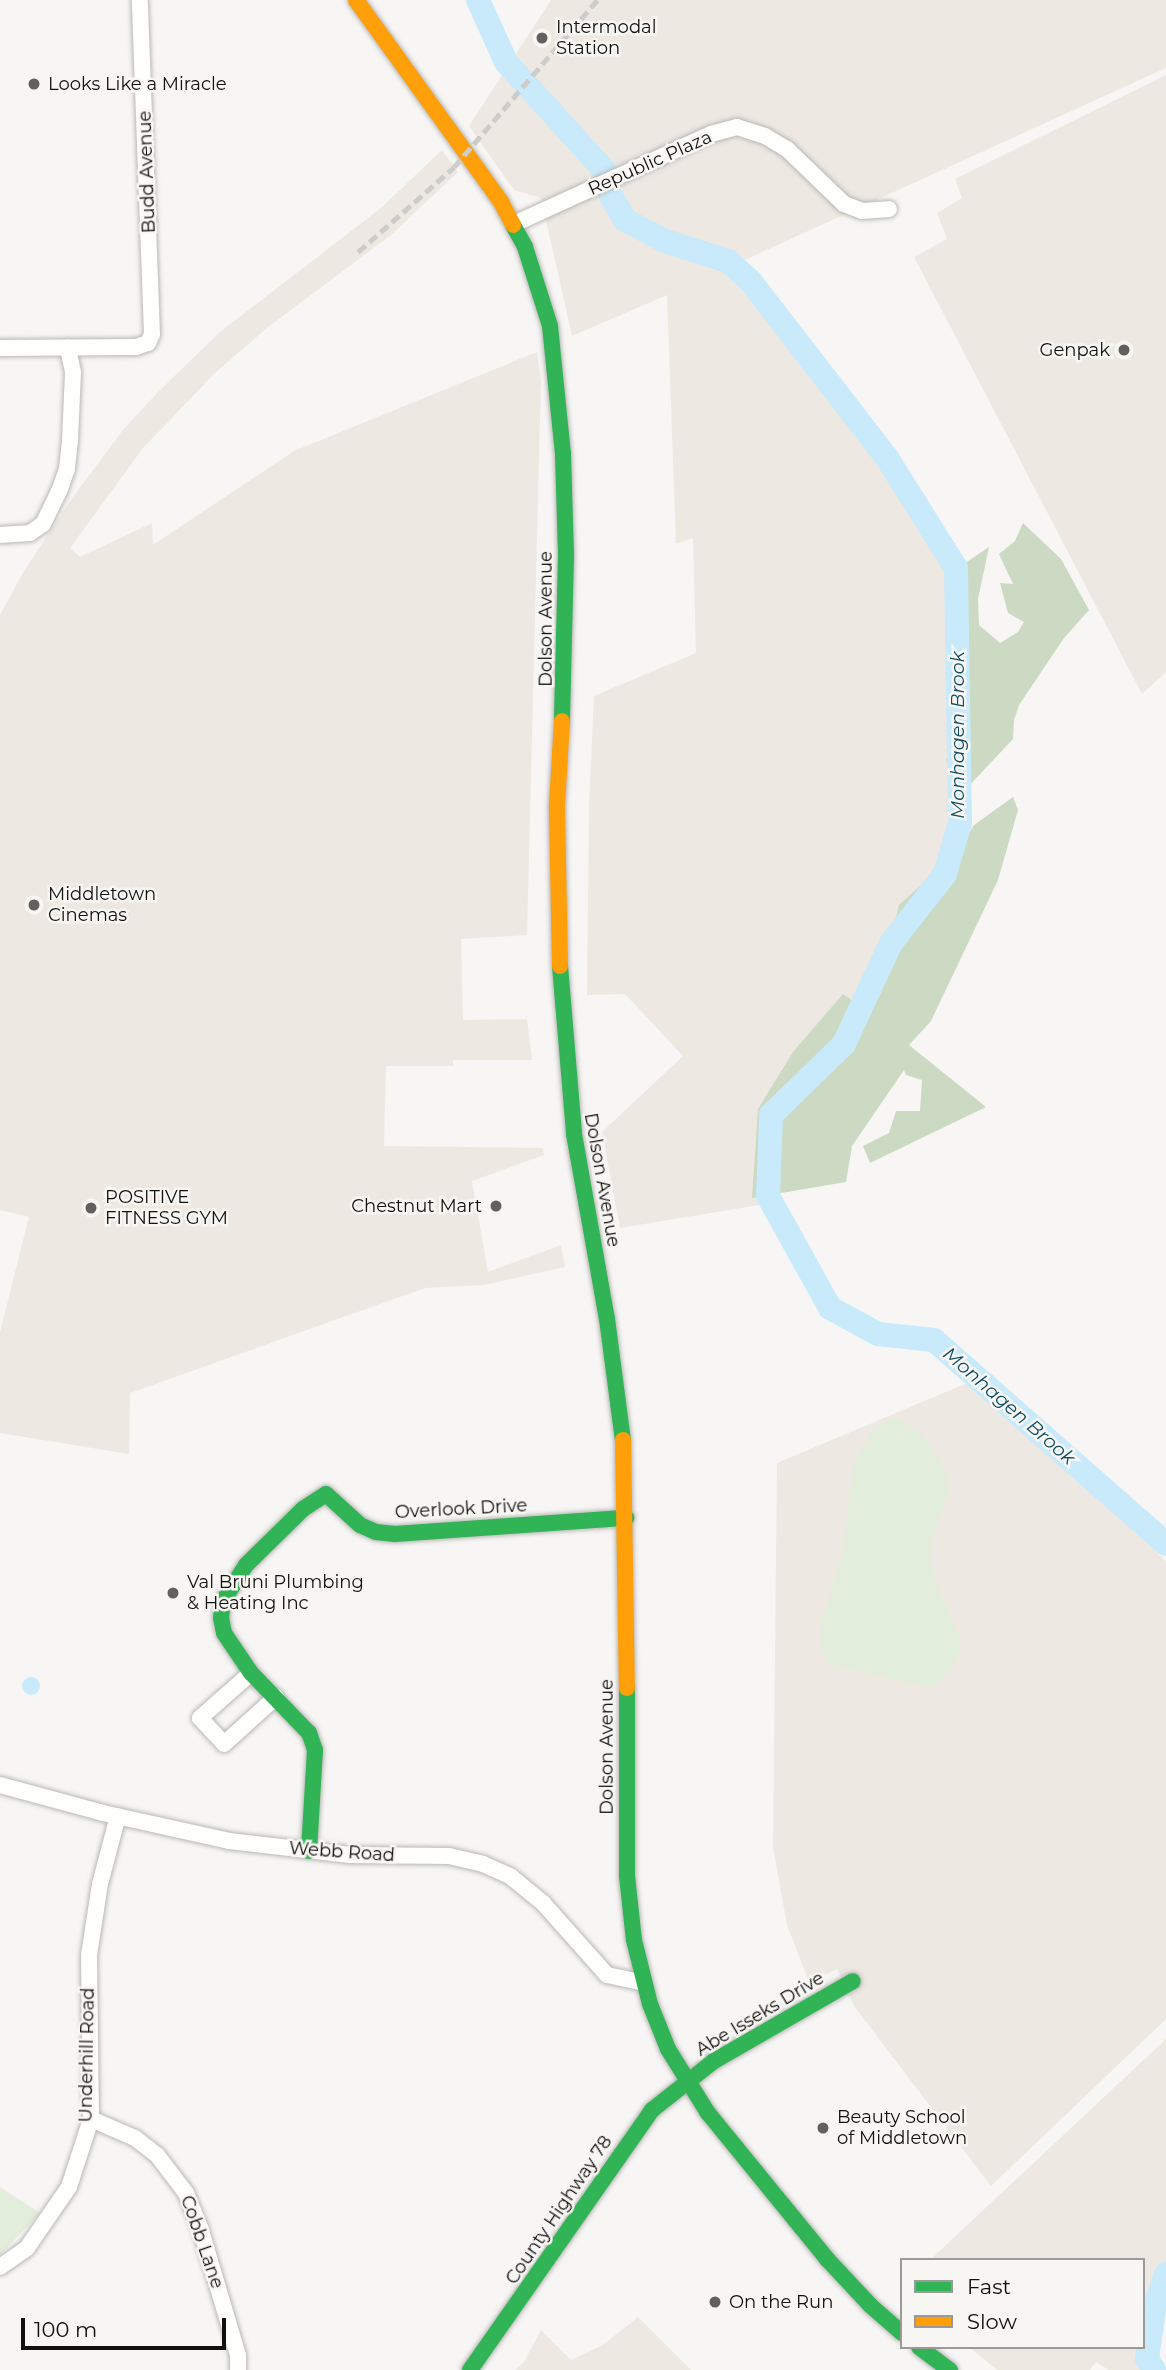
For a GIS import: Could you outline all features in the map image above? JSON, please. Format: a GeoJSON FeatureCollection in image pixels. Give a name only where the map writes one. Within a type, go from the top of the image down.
{"type":"FeatureCollection","features":[{"type":"Feature","properties":{"kind":"main road","name":"Dolson Avenue"},"geometry":{"type":"LineString","coordinates":[[356,0],[487,181],[514,224],[543,296],[559,397],[566,555],[565,673],[557,805],[561,1005],[574,1134],[617,1380],[626,1518],[627,1876],[634,1940],[644,1983],[668,2049],[716,2123],[824,2255],[871,2306],[900,2331]]}},
{"type":"Feature","properties":{"kind":"main road","name":"Overlook Drive"},"geometry":{"type":"LineString","coordinates":[[309,1851],[316,1750],[309,1733],[251,1673],[234,1652],[224,1633],[221,1618],[223,1601],[246,1565],[303,1509],[326,1494],[360,1525],[376,1532],[396,1534],[626,1518]]}},
{"type":"Feature","properties":{"kind":"main road","name":"Abe Isseks Drive"},"geometry":{"type":"LineString","coordinates":[[688,2082],[714,2061],[853,1981]]}},
{"type":"Feature","properties":{"kind":"main road","name":"County Highway 78"},"geometry":{"type":"LineString","coordinates":[[470,2370],[652,2110],[688,2082]]}},
{"type":"Feature","properties":{"kind":"main road"},"geometry":{"type":"LineString","coordinates":[[922,2349],[950,2370]]}},
{"type":"Feature","properties":{"kind":"street","name":"Budd Avenue"},"geometry":{"type":"LineString","coordinates":[[68,348],[136,347],[149,344],[152,334],[141,0]]}},
{"type":"Feature","properties":{"kind":"street","name":"Republic Plaza"},"geometry":{"type":"LineString","coordinates":[[514,224],[711,134],[737,127],[765,136],[786,149],[844,204],[862,211],[889,209]]}},
{"type":"Feature","properties":{"kind":"street"},"geometry":{"type":"LineString","coordinates":[[0,348],[68,348],[72,372],[70,441],[67,469],[60,489],[43,524],[30,533],[0,535]]}},
{"type":"Feature","properties":{"kind":"street"},"geometry":{"type":"LineString","coordinates":[[251,1673],[200,1718],[224,1744],[276,1697]]}},
{"type":"Feature","properties":{"kind":"street","name":"Webb Road"},"geometry":{"type":"LineString","coordinates":[[0,1785],[229,1841],[350,1855],[449,1856],[483,1864],[510,1876],[543,1903],[607,1976],[644,1983]]}},
{"type":"Feature","properties":{"kind":"street","name":"Underhill Road"},"geometry":{"type":"LineString","coordinates":[[0,2267],[27,2248],[69,2187],[91,2119],[89,1955],[100,1884],[118,1816]]}},
{"type":"Feature","properties":{"kind":"street","name":"Cobb Lane"},"geometry":{"type":"LineString","coordinates":[[91,2119],[135,2138],[158,2155],[186,2193],[204,2239],[238,2354],[238,2370]]}},
{"type":"Feature","properties":{"kind":"shaded area"},"geometry":{"type":"Polygon","coordinates":[[[551,0],[1166,0],[1166,68],[727,268],[751,290],[886,468],[955,575],[959,829],[943,879],[889,948],[842,1049],[769,1120],[766,1204],[620,1228],[602,1132],[683,1056],[625,994],[587,995],[589,806],[594,696],[696,653],[693,538],[676,544],[667,295],[572,336],[541,198],[514,190],[469,126],[551,0]]]}},
{"type":"Feature","properties":{"kind":"shaded area"},"geometry":{"type":"Polygon","coordinates":[[[1166,75],[1166,672],[1142,694],[914,257],[947,239],[937,213],[962,198],[955,179],[1166,75]]]}},
{"type":"Feature","properties":{"kind":"shaded area"},"geometry":{"type":"Polygon","coordinates":[[[442,150],[458,172],[391,235],[268,327],[215,373],[143,448],[70,548],[80,557],[152,523],[153,545],[294,451],[537,352],[541,380],[527,935],[461,939],[463,1020],[527,1019],[532,1060],[453,1060],[453,1066],[386,1066],[384,1146],[543,1148],[544,1155],[472,1181],[488,1272],[561,1245],[565,1267],[484,1285],[425,1288],[130,1393],[129,1454],[0,1433],[0,1332],[29,1217],[0,1210],[0,615],[24,571],[70,501],[123,430],[158,392],[220,332],[381,208],[442,150]]]}},
{"type":"Feature","properties":{"kind":"shaded area"},"geometry":{"type":"Polygon","coordinates":[[[991,1373],[1166,1562],[1166,2019],[991,2186],[854,2006],[837,1969],[809,1982],[787,1925],[773,1847],[777,1463],[991,1373]]]}},
{"type":"Feature","properties":{"kind":"shaded area"},"geometry":{"type":"Polygon","coordinates":[[[1166,2039],[1166,2274],[1154,2309],[1147,2358],[1154,2370],[1109,2370],[1096,2362],[1090,2370],[997,2370],[971,2349],[1145,2349],[1145,2258],[932,2258],[1166,2039]]]}},
{"type":"Feature","properties":{"kind":"shaded area"},"geometry":{"type":"Polygon","coordinates":[[[638,2317],[691,2370],[515,2370],[524,2362],[541,2330],[571,2360],[603,2345],[638,2317]]]}},
{"type":"Feature","properties":{"kind":"green space"},"geometry":{"type":"Polygon","coordinates":[[[1023,523],[1061,559],[1089,610],[1064,638],[1019,705],[1014,720],[1013,739],[965,790],[946,760],[957,729],[957,672],[947,622],[946,576],[989,547],[978,599],[979,625],[1000,643],[1018,632],[1024,622],[1008,613],[1000,583],[1013,584],[999,554],[1015,541],[1023,523]]]}},
{"type":"Feature","properties":{"kind":"green space"},"geometry":{"type":"Polygon","coordinates":[[[1013,797],[1018,810],[998,880],[931,1021],[909,1045],[986,1107],[870,1163],[863,1146],[889,1133],[896,1111],[920,1111],[922,1080],[906,1075],[904,1070],[852,1146],[846,1182],[752,1198],[758,1109],[793,1052],[843,994],[865,1010],[879,987],[899,905],[956,854],[974,825],[1013,797]]]}},
{"type":"Feature","properties":{"kind":"green space"},"geometry":{"type":"Polygon","coordinates":[[[896,1417],[924,1436],[944,1468],[949,1488],[931,1544],[931,1563],[935,1582],[961,1641],[958,1656],[946,1677],[931,1688],[826,1663],[820,1643],[821,1624],[844,1549],[852,1467],[872,1432],[880,1424],[896,1417]]]}},
{"type":"Feature","properties":{"kind":"green space"},"geometry":{"type":"Polygon","coordinates":[[[0,2187],[40,2213],[0,2255],[0,2187]]]}},
{"type":"Feature","properties":{"kind":"water"},"geometry":{"type":"Polygon","coordinates":[[[31,1677],[37,1680],[40,1686],[37,1692],[31,1695],[25,1692],[22,1686],[25,1680],[31,1677]]]}},
{"type":"Feature","properties":{"kind":"waterway","name":"Monhagen Brook"},"geometry":{"type":"LineString","coordinates":[[478,0],[506,62],[604,170]]}},
{"type":"Feature","properties":{"kind":"waterway","name":"Monhagen Brook"},"geometry":{"type":"LineString","coordinates":[[610,194],[625,220],[665,241],[728,261],[751,282],[887,458],[956,568],[960,823],[945,874],[891,943],[844,1044],[771,1115],[768,1196],[830,1308],[878,1334],[934,1340],[1166,1544]]}},
{"type":"Feature","properties":{"kind":"waterway","name":"Monhagen Brook"},"geometry":{"type":"LineString","coordinates":[[1154,2370],[1147,2359],[1154,2309],[1166,2274]]}},
{"type":"Feature","properties":{"kind":"railway"},"geometry":{"type":"LineString","coordinates":[[358,252],[454,167],[597,0]]}},
{"type":"Feature","properties":{"kind":"traffic: fast"},"geometry":{"type":"LineString","coordinates":[[513,225],[525,247],[550,326],[563,454],[566,555],[562,721]]}},
{"type":"Feature","properties":{"kind":"traffic: fast"},"geometry":{"type":"LineString","coordinates":[[560,966],[574,1134],[607,1319],[623,1440]]}},
{"type":"Feature","properties":{"kind":"traffic: fast"},"geometry":{"type":"LineString","coordinates":[[309,1851],[315,1750],[309,1733],[251,1673],[224,1633],[221,1618],[223,1601],[246,1565],[303,1509],[326,1494],[360,1525],[376,1532],[395,1534],[626,1518]]}},
{"type":"Feature","properties":{"kind":"traffic: fast"},"geometry":{"type":"LineString","coordinates":[[627,1688],[627,1876],[634,1940],[650,2004],[668,2049],[708,2113],[827,2259],[871,2306],[900,2331]]}},
{"type":"Feature","properties":{"kind":"traffic: fast"},"geometry":{"type":"LineString","coordinates":[[470,2370],[652,2110],[714,2061],[853,1981]]}},
{"type":"Feature","properties":{"kind":"traffic: fast"},"geometry":{"type":"LineString","coordinates":[[922,2349],[950,2370]]}},
{"type":"Feature","properties":{"kind":"traffic: slow"},"geometry":{"type":"LineString","coordinates":[[356,0],[501,202],[513,225]]}},
{"type":"Feature","properties":{"kind":"traffic: slow"},"geometry":{"type":"LineString","coordinates":[[560,966],[557,805],[562,721]]}},
{"type":"Feature","properties":{"kind":"traffic: slow"},"geometry":{"type":"LineString","coordinates":[[623,1440],[627,1688]]}},
{"type":"Feature","properties":{"kind":"place","name":"Intermodal Station"},"geometry":{"type":"Point","coordinates":[542,38]}},
{"type":"Feature","properties":{"kind":"place","name":"Looks Like a Miracle"},"geometry":{"type":"Point","coordinates":[34,84]}},
{"type":"Feature","properties":{"kind":"place","name":"Genpak"},"geometry":{"type":"Point","coordinates":[1124,350]}},
{"type":"Feature","properties":{"kind":"place","name":"Middletown Cinemas"},"geometry":{"type":"Point","coordinates":[34,905]}},
{"type":"Feature","properties":{"kind":"place","name":"Chestnut Mart"},"geometry":{"type":"Point","coordinates":[496,1206]}},
{"type":"Feature","properties":{"kind":"place","name":"POSITIVE FITNESS GYM"},"geometry":{"type":"Point","coordinates":[91,1208]}},
{"type":"Feature","properties":{"kind":"place","name":"Val Bruni Plumbing & Heating Inc"},"geometry":{"type":"Point","coordinates":[173,1593]}},
{"type":"Feature","properties":{"kind":"place","name":"Beauty School of Middletown"},"geometry":{"type":"Point","coordinates":[823,2128]}},
{"type":"Feature","properties":{"kind":"place","name":"On the Run"},"geometry":{"type":"Point","coordinates":[715,2302]}}]}
